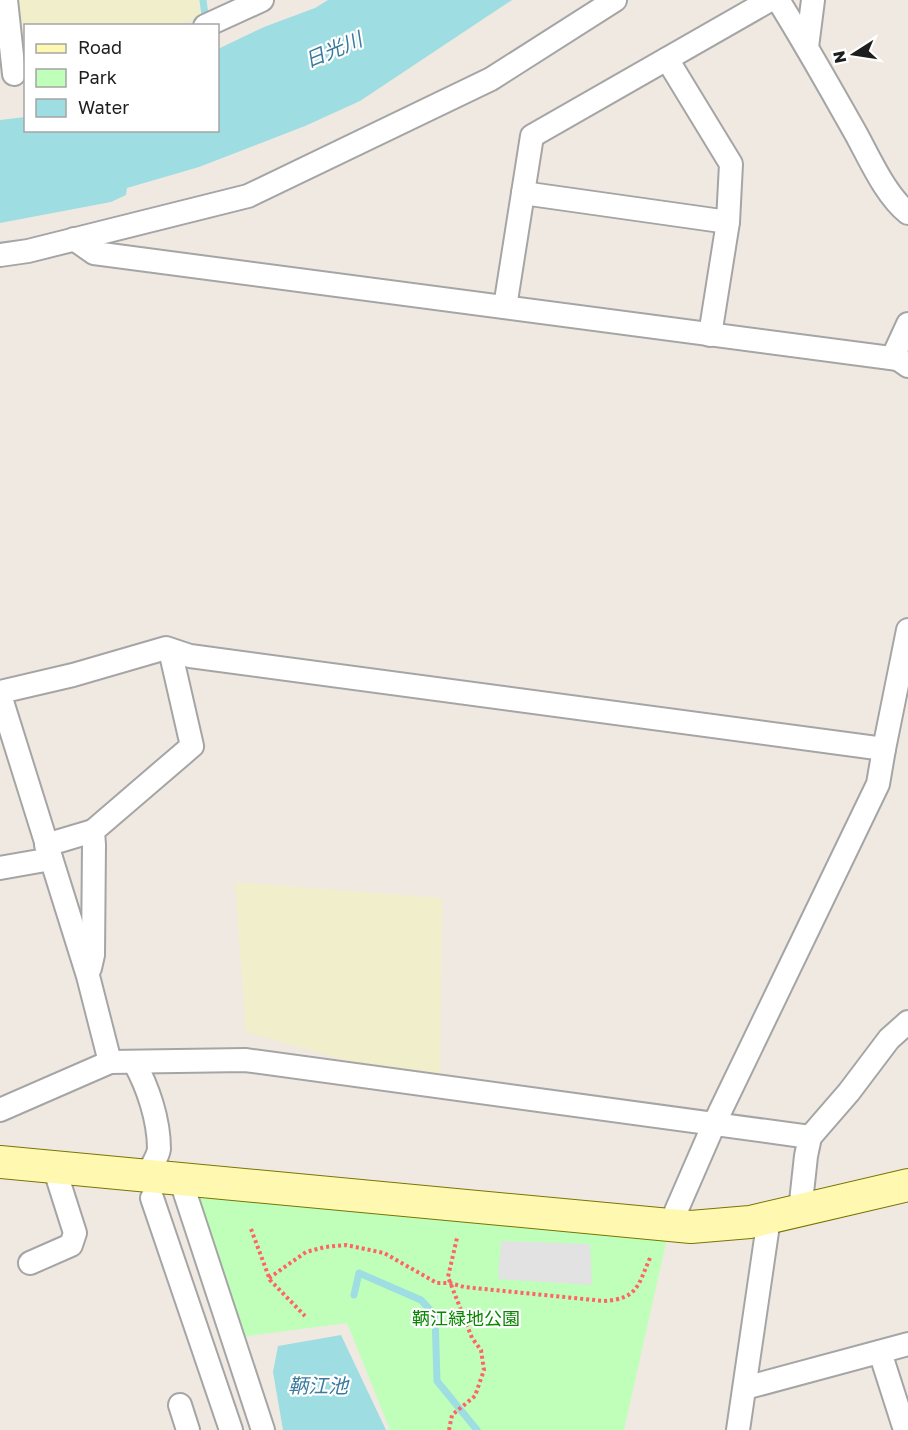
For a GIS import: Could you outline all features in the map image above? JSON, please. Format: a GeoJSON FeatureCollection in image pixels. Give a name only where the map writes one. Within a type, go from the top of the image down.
{"type":"FeatureCollection","features":[{"type":"Feature","properties":{"kind":"street"},"geometry":{"type":"LineString","coordinates":[[6,0],[13,74]]}},
{"type":"Feature","properties":{"kind":"street"},"geometry":{"type":"LineString","coordinates":[[209,24],[262,0]]}},
{"type":"Feature","properties":{"kind":"street"},"geometry":{"type":"LineString","coordinates":[[0,255],[28,251],[248,195],[491,79],[615,0]]}},
{"type":"Feature","properties":{"kind":"street"},"geometry":{"type":"LineString","coordinates":[[505,307],[532,136],[770,0]]}},
{"type":"Feature","properties":{"kind":"street"},"geometry":{"type":"LineString","coordinates":[[778,0],[882,181],[908,213]]}},
{"type":"Feature","properties":{"kind":"street"},"geometry":{"type":"LineString","coordinates":[[807,47],[813,0]]}},
{"type":"Feature","properties":{"kind":"street"},"geometry":{"type":"LineString","coordinates":[[667,59],[731,164],[728,222],[710,334]]}},
{"type":"Feature","properties":{"kind":"street"},"geometry":{"type":"LineString","coordinates":[[523,193],[728,222]]}},
{"type":"Feature","properties":{"kind":"street"},"geometry":{"type":"LineString","coordinates":[[74,239],[94,253],[710,334],[903,363]]}},
{"type":"Feature","properties":{"kind":"street"},"geometry":{"type":"LineString","coordinates":[[903,363],[896,350],[908,324]]}},
{"type":"Feature","properties":{"kind":"street"},"geometry":{"type":"LineString","coordinates":[[670,1225],[714,1124],[878,784],[908,630]]}},
{"type":"Feature","properties":{"kind":"street"},"geometry":{"type":"LineString","coordinates":[[110,1062],[88,976],[0,694],[166,648],[190,656],[884,749]]}},
{"type":"Feature","properties":{"kind":"street"},"geometry":{"type":"LineString","coordinates":[[0,868],[48,852],[93,831],[192,746],[170,650]]}},
{"type":"Feature","properties":{"kind":"street"},"geometry":{"type":"LineString","coordinates":[[88,976],[93,955],[93,831]]}},
{"type":"Feature","properties":{"kind":"street"},"geometry":{"type":"LineString","coordinates":[[800,1211],[810,1137],[849,1092],[889,1039],[908,1022]]}},
{"type":"Feature","properties":{"kind":"street"},"geometry":{"type":"LineString","coordinates":[[0,1110],[110,1062],[245,1060],[810,1137]]}},
{"type":"Feature","properties":{"kind":"street"},"geometry":{"type":"LineString","coordinates":[[134,1062],[143,1079],[154,1116],[159,1151],[149,1187],[231,1430]]}},
{"type":"Feature","properties":{"kind":"street"},"geometry":{"type":"LineString","coordinates":[[0,1162],[54,1167],[149,1187],[180,1178],[691,1227],[750,1222],[908,1185]]}},
{"type":"Feature","properties":{"kind":"street"},"geometry":{"type":"LineString","coordinates":[[30,1263],[71,1245],[75,1233],[54,1167]]}},
{"type":"Feature","properties":{"kind":"street"},"geometry":{"type":"LineString","coordinates":[[180,1178],[263,1430]]}},
{"type":"Feature","properties":{"kind":"street"},"geometry":{"type":"LineString","coordinates":[[738,1430],[769,1218]]}},
{"type":"Feature","properties":{"kind":"street"},"geometry":{"type":"LineString","coordinates":[[745,1388],[908,1344]]}},
{"type":"Feature","properties":{"kind":"street"},"geometry":{"type":"LineString","coordinates":[[880,1352],[905,1430]]}},
{"type":"Feature","properties":{"kind":"street"},"geometry":{"type":"LineString","coordinates":[[180,1405],[188,1430]]}},
{"type":"Feature","properties":{"kind":"path"},"geometry":{"type":"LineString","coordinates":[[251,1229],[269,1278],[304,1316]]}},
{"type":"Feature","properties":{"kind":"path"},"geometry":{"type":"LineString","coordinates":[[449,1430],[452,1415],[475,1396],[483,1370],[481,1350],[472,1338],[448,1277],[457,1238]]}},
{"type":"Feature","properties":{"kind":"path"},"geometry":{"type":"LineString","coordinates":[[269,1278],[306,1252],[346,1245],[384,1253],[437,1283],[604,1301],[618,1300],[636,1291],[650,1258]]}},
{"type":"Feature","properties":{"kind":"shaded area"},"geometry":{"type":"Polygon","coordinates":[[[10,0],[199,0],[201,17],[178,24],[24,24],[24,62],[19,63],[10,0]]]}},
{"type":"Feature","properties":{"kind":"shaded area"},"geometry":{"type":"Polygon","coordinates":[[[235,882],[442,898],[440,1087],[246,1032],[235,882]]]}},
{"type":"Feature","properties":{"kind":"shaded area"},"geometry":{"type":"Polygon","coordinates":[[[501,1241],[590,1244],[592,1285],[498,1279],[501,1241]]]}},
{"type":"Feature","properties":{"kind":"green space","name":"鞆江緑地公園"},"geometry":{"type":"Polygon","coordinates":[[[180,1178],[670,1225],[624,1430],[390,1430],[347,1323],[234,1338],[180,1178]]]}},
{"type":"Feature","properties":{"kind":"water","name":"日光川"},"geometry":{"type":"Polygon","coordinates":[[[328,0],[512,0],[360,101],[305,126],[199,167],[127,188],[126,195],[111,202],[0,223],[0,120],[24,117],[24,132],[219,132],[219,49],[264,27],[315,8],[328,0]]]}},
{"type":"Feature","properties":{"kind":"water","name":"鞆江池"},"geometry":{"type":"Polygon","coordinates":[[[341,1335],[386,1430],[283,1430],[273,1372],[278,1346],[341,1335]]]}},
{"type":"Feature","properties":{"kind":"waterway"},"geometry":{"type":"LineString","coordinates":[[203,0],[206,23]]}},
{"type":"Feature","properties":{"kind":"waterway"},"geometry":{"type":"LineString","coordinates":[[354,1295],[359,1273],[421,1300],[435,1315],[437,1381],[477,1430]]}}]}
